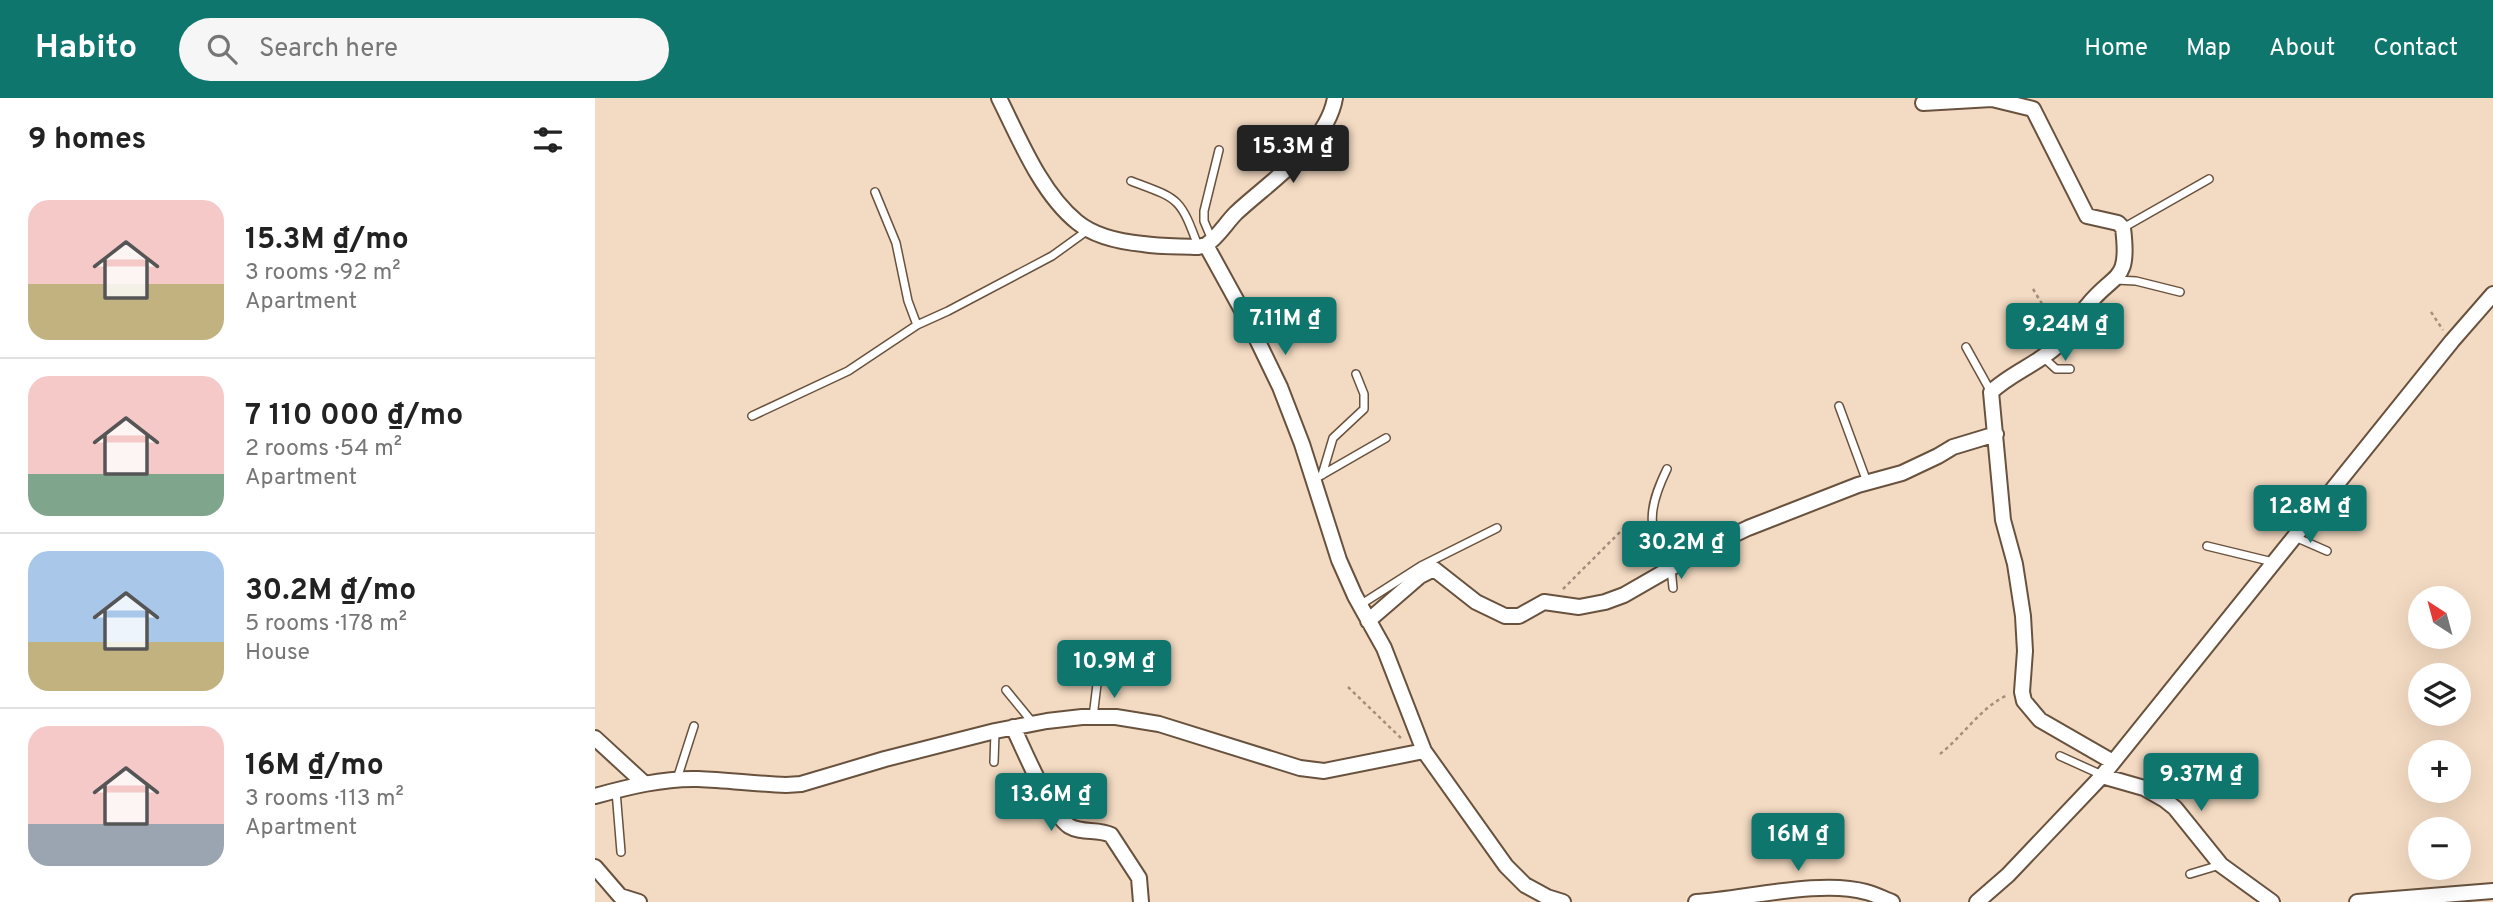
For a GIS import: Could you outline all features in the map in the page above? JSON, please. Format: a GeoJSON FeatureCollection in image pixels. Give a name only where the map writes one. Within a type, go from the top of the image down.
{"type":"FeatureCollection","features":[{"type":"Feature","properties":{"kind":"street"},"geometry":{"type":"LineString","coordinates":[[999,98],[1040,177],[1064,209],[1089,229],[1144,244],[1205,244],[1304,152],[1321,132],[1335,98]]}},
{"type":"Feature","properties":{"kind":"street"},"geometry":{"type":"LineString","coordinates":[[1923,103],[1992,99],[2033,109],[2087,215],[2118,223],[2123,228],[2124,268],[2116,280],[2088,304],[2063,339],[2043,357],[2014,373],[1990,392],[2003,520],[2015,564],[2023,616],[2024,701],[2040,720],[2113,762]]}},
{"type":"Feature","properties":{"kind":"street"},"geometry":{"type":"LineString","coordinates":[[1205,244],[1250,325],[1280,387],[1317,477],[1339,560],[1384,648],[1419,752],[1506,866],[1525,885],[1563,902]]}},
{"type":"Feature","properties":{"kind":"street"},"geometry":{"type":"LineString","coordinates":[[1977,902],[2008,875],[2102,776],[2452,341],[2493,294]]}},
{"type":"Feature","properties":{"kind":"street"},"geometry":{"type":"LineString","coordinates":[[1368,621],[1420,576],[1434,569],[1476,602],[1505,616],[1519,616],[1544,602],[1579,607],[1605,602],[1624,595],[1668,568],[1748,528],[1867,482],[1902,473],[1954,447],[1996,434]]}},
{"type":"Feature","properties":{"kind":"street"},"geometry":{"type":"LineString","coordinates":[[595,796],[676,780],[801,784],[995,731],[1034,723],[1093,717],[1159,724],[1288,765],[1324,771],[1419,752]]}},
{"type":"Feature","properties":{"kind":"street"},"geometry":{"type":"LineString","coordinates":[[1013,727],[1057,813],[1070,826],[1079,830],[1111,835],[1139,878],[1141,902]]}},
{"type":"Feature","properties":{"kind":"street"},"geometry":{"type":"LineString","coordinates":[[595,738],[645,784]]}},
{"type":"Feature","properties":{"kind":"street"},"geometry":{"type":"LineString","coordinates":[[2102,776],[2144,788],[2175,807],[2221,865],[2272,902]]}},
{"type":"Feature","properties":{"kind":"street"},"geometry":{"type":"LineString","coordinates":[[595,867],[621,899],[639,902]]}},
{"type":"Feature","properties":{"kind":"street"},"geometry":{"type":"LineString","coordinates":[[1696,902],[1812,889],[1846,889],[1867,892],[1892,902]]}},
{"type":"Feature","properties":{"kind":"street"},"geometry":{"type":"LineString","coordinates":[[2357,902],[2493,891]]}},
{"type":"Feature","properties":{"kind":"lane"},"geometry":{"type":"LineString","coordinates":[[1205,244],[1204,211],[1219,150]]}},
{"type":"Feature","properties":{"kind":"lane"},"geometry":{"type":"LineString","coordinates":[[2123,228],[2209,178]]}},
{"type":"Feature","properties":{"kind":"lane"},"geometry":{"type":"LineString","coordinates":[[1131,181],[1178,202],[1205,244]]}},
{"type":"Feature","properties":{"kind":"lane"},"geometry":{"type":"LineString","coordinates":[[874,192],[896,243],[908,301],[917,324]]}},
{"type":"Feature","properties":{"kind":"lane"},"geometry":{"type":"LineString","coordinates":[[752,416],[848,371],[917,324],[948,312],[1052,256],[1089,229]]}},
{"type":"Feature","properties":{"kind":"lane"},"geometry":{"type":"LineString","coordinates":[[2116,280],[2136,281],[2179,292]]}},
{"type":"Feature","properties":{"kind":"lane"},"geometry":{"type":"LineString","coordinates":[[1966,346],[1990,392]]}},
{"type":"Feature","properties":{"kind":"lane"},"geometry":{"type":"LineString","coordinates":[[2043,357],[2056,369],[2070,369]]}},
{"type":"Feature","properties":{"kind":"lane"},"geometry":{"type":"LineString","coordinates":[[1317,477],[1333,438],[1364,409],[1364,394],[1356,374]]}},
{"type":"Feature","properties":{"kind":"lane"},"geometry":{"type":"LineString","coordinates":[[1839,405],[1867,482]]}},
{"type":"Feature","properties":{"kind":"lane"},"geometry":{"type":"LineString","coordinates":[[1317,477],[1386,438]]}},
{"type":"Feature","properties":{"kind":"lane"},"geometry":{"type":"LineString","coordinates":[[1667,469],[1657,490],[1652,512],[1655,541],[1668,568],[1673,588]]}},
{"type":"Feature","properties":{"kind":"lane"},"geometry":{"type":"LineString","coordinates":[[1360,605],[1420,566],[1497,528]]}},
{"type":"Feature","properties":{"kind":"lane"},"geometry":{"type":"LineString","coordinates":[[2294,537],[2327,551]]}},
{"type":"Feature","properties":{"kind":"lane"},"geometry":{"type":"LineString","coordinates":[[2207,546],[2274,562]]}},
{"type":"Feature","properties":{"kind":"lane"},"geometry":{"type":"LineString","coordinates":[[1093,717],[1098,676]]}},
{"type":"Feature","properties":{"kind":"lane"},"geometry":{"type":"LineString","coordinates":[[1006,690],[1034,723]]}},
{"type":"Feature","properties":{"kind":"lane"},"geometry":{"type":"LineString","coordinates":[[676,780],[694,726]]}},
{"type":"Feature","properties":{"kind":"lane"},"geometry":{"type":"LineString","coordinates":[[994,762],[995,731]]}},
{"type":"Feature","properties":{"kind":"lane"},"geometry":{"type":"LineString","coordinates":[[2060,756],[2102,776]]}},
{"type":"Feature","properties":{"kind":"lane"},"geometry":{"type":"LineString","coordinates":[[616,790],[621,852]]}},
{"type":"Feature","properties":{"kind":"lane"},"geometry":{"type":"LineString","coordinates":[[2190,874],[2221,865]]}},
{"type":"Feature","properties":{"kind":"path"},"geometry":{"type":"LineString","coordinates":[[2033,289],[2063,339]]}},
{"type":"Feature","properties":{"kind":"path"},"geometry":{"type":"LineString","coordinates":[[2431,312],[2452,341]]}},
{"type":"Feature","properties":{"kind":"path"},"geometry":{"type":"LineString","coordinates":[[1559,592],[1626,526]]}},
{"type":"Feature","properties":{"kind":"path"},"geometry":{"type":"LineString","coordinates":[[1348,687],[1419,752]]}},
{"type":"Feature","properties":{"kind":"path"},"geometry":{"type":"LineString","coordinates":[[1940,754],[1997,700],[2022,692]]}}]}
